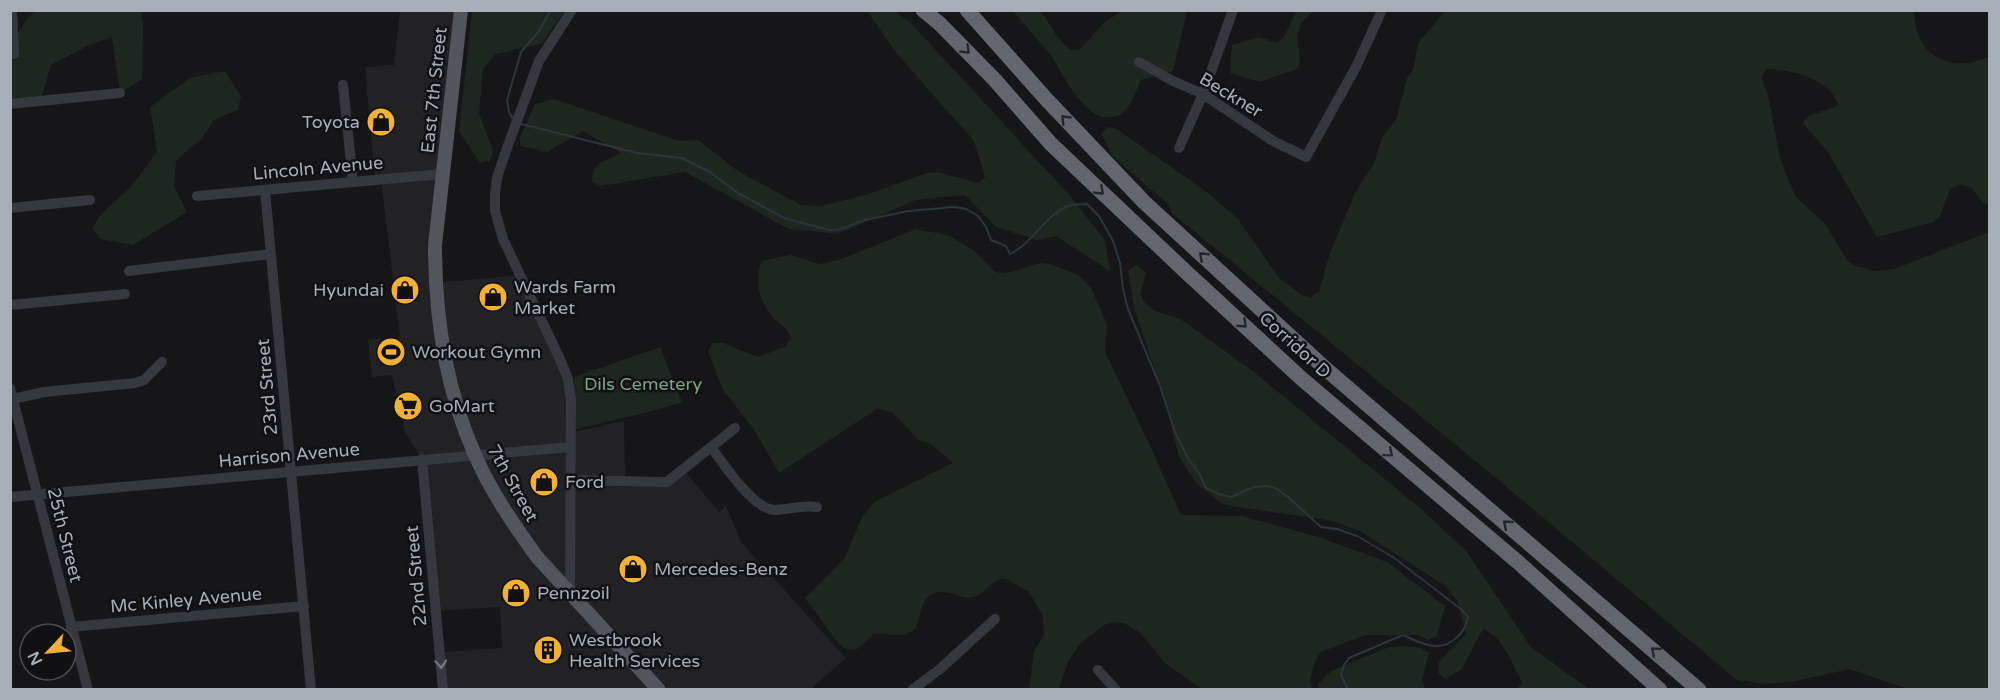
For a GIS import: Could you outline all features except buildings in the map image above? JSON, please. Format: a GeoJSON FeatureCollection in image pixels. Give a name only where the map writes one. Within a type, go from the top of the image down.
{"type":"FeatureCollection","features":[{"type":"Feature","properties":{"kind":"highway","name":"Corridor D"},"geometry":{"type":"LineString","coordinates":[[922,10],[940,24],[994,79],[1051,144],[1302,379],[1519,563],[1660,690]]}},
{"type":"Feature","properties":{"kind":"highway","name":"Corridor D"},"geometry":{"type":"LineString","coordinates":[[967,10],[1047,100],[1144,202],[1327,370],[1699,690]]}},
{"type":"Feature","properties":{"kind":"main road","name":"East 7th Street"},"geometry":{"type":"LineString","coordinates":[[442,174],[461,10]]}},
{"type":"Feature","properties":{"kind":"main road","name":"7th Street"},"geometry":{"type":"LineString","coordinates":[[442,174],[435,245],[435,283],[442,337],[452,386],[475,454],[496,494],[537,557],[659,690]]}},
{"type":"Feature","properties":{"kind":"street"},"geometry":{"type":"LineString","coordinates":[[12,10],[14,54]]}},
{"type":"Feature","properties":{"kind":"street"},"geometry":{"type":"LineString","coordinates":[[570,593],[571,401],[568,379],[503,238],[495,211],[495,194],[506,151],[539,62],[572,10]]}},
{"type":"Feature","properties":{"kind":"street"},"geometry":{"type":"LineString","coordinates":[[1179,148],[1203,94],[1233,10]]}},
{"type":"Feature","properties":{"kind":"street","name":"Beckner"},"geometry":{"type":"LineString","coordinates":[[1139,62],[1203,94],[1273,141],[1306,157],[1356,67],[1382,10]]}},
{"type":"Feature","properties":{"kind":"street"},"geometry":{"type":"LineString","coordinates":[[343,85],[353,182]]}},
{"type":"Feature","properties":{"kind":"street"},"geometry":{"type":"LineString","coordinates":[[10,104],[120,93]]}},
{"type":"Feature","properties":{"kind":"street","name":"Lincoln Avenue"},"geometry":{"type":"LineString","coordinates":[[197,196],[442,174]]}},
{"type":"Feature","properties":{"kind":"street","name":"23rd Street"},"geometry":{"type":"LineString","coordinates":[[265,190],[311,690]]}},
{"type":"Feature","properties":{"kind":"street"},"geometry":{"type":"LineString","coordinates":[[10,208],[90,200]]}},
{"type":"Feature","properties":{"kind":"street"},"geometry":{"type":"LineString","coordinates":[[129,271],[272,254]]}},
{"type":"Feature","properties":{"kind":"street"},"geometry":{"type":"LineString","coordinates":[[10,305],[125,294]]}},
{"type":"Feature","properties":{"kind":"street"},"geometry":{"type":"LineString","coordinates":[[12,393],[135,383],[144,380],[162,362]]}},
{"type":"Feature","properties":{"kind":"street","name":"25th Street"},"geometry":{"type":"LineString","coordinates":[[12,393],[70,622]]}},
{"type":"Feature","properties":{"kind":"street"},"geometry":{"type":"LineString","coordinates":[[570,480],[667,482],[735,428]]}},
{"type":"Feature","properties":{"kind":"street","name":"Harrison Avenue"},"geometry":{"type":"LineString","coordinates":[[10,497],[570,447]]}},
{"type":"Feature","properties":{"kind":"street"},"geometry":{"type":"LineString","coordinates":[[711,447],[754,501],[766,509],[775,510],[806,505],[816,507]]}},
{"type":"Feature","properties":{"kind":"street","name":"22nd Street"},"geometry":{"type":"LineString","coordinates":[[422,459],[443,690]]}},
{"type":"Feature","properties":{"kind":"street","name":"Mc Kinley Avenue"},"geometry":{"type":"LineString","coordinates":[[78,626],[304,606]]}},
{"type":"Feature","properties":{"kind":"street"},"geometry":{"type":"LineString","coordinates":[[912,690],[940,669],[994,619]]}},
{"type":"Feature","properties":{"kind":"street","name":"25th Street"},"geometry":{"type":"LineString","coordinates":[[78,653],[88,690]]}},
{"type":"Feature","properties":{"kind":"street"},"geometry":{"type":"LineString","coordinates":[[1098,670],[1116,690]]}},
{"type":"Feature","properties":{"kind":"shaded area"},"geometry":{"type":"Polygon","coordinates":[[[400,11],[461,11],[435,283],[521,275],[568,379],[570,433],[624,421],[625,481],[666,482],[683,469],[719,512],[726,506],[741,542],[846,658],[811,689],[443,689],[445,652],[502,648],[500,607],[436,611],[422,459],[405,432],[392,375],[372,377],[368,340],[400,337],[381,180],[375,180],[365,67],[394,65],[400,11]]]}},
{"type":"Feature","properties":{"kind":"green space"},"geometry":{"type":"Polygon","coordinates":[[[1297,10],[1313,11],[1303,22],[1298,34],[1299,68],[1260,82],[1230,73],[1232,45],[1259,37],[1277,43],[1284,37],[1297,10]]]}},
{"type":"Feature","properties":{"kind":"green space"},"geometry":{"type":"Polygon","coordinates":[[[1446,10],[1914,11],[1915,23],[1922,42],[1935,56],[1954,63],[1975,62],[1989,57],[1989,204],[1985,205],[1971,187],[1959,185],[1950,189],[1940,216],[1933,222],[1877,237],[1828,152],[1803,123],[1809,116],[1839,105],[1833,95],[1818,82],[1798,74],[1767,69],[1761,77],[1768,95],[1780,158],[1795,196],[1825,224],[1848,261],[1856,266],[1875,271],[1894,269],[1989,232],[1989,689],[1908,689],[1850,669],[1791,682],[1766,684],[1737,680],[1473,459],[1172,213],[1168,204],[1114,158],[1101,134],[1108,127],[1117,129],[1208,193],[1238,219],[1279,278],[1302,295],[1311,297],[1319,291],[1330,253],[1355,193],[1374,163],[1383,136],[1396,120],[1407,78],[1413,70],[1418,43],[1446,10]]]}},
{"type":"Feature","properties":{"kind":"green space"},"geometry":{"type":"Polygon","coordinates":[[[35,11],[141,11],[142,79],[120,93],[112,37],[91,44],[51,65],[42,96],[11,102],[11,53],[18,33],[35,11]]]}},
{"type":"Feature","properties":{"kind":"green space"},"geometry":{"type":"Polygon","coordinates":[[[472,11],[565,11],[541,44],[496,54],[483,69],[479,113],[493,150],[490,161],[480,163],[459,131],[472,11]]]}},
{"type":"Feature","properties":{"kind":"green space"},"geometry":{"type":"Polygon","coordinates":[[[867,11],[895,11],[911,23],[1071,197],[1105,240],[1110,271],[1056,236],[1037,240],[996,227],[965,195],[915,200],[838,234],[789,229],[685,172],[601,186],[592,182],[597,166],[621,153],[583,131],[547,152],[520,146],[520,137],[535,104],[554,99],[679,141],[698,140],[738,171],[801,205],[821,206],[866,195],[927,173],[937,172],[978,183],[985,177],[974,141],[897,54],[867,11]]]}},
{"type":"Feature","properties":{"kind":"green space"},"geometry":{"type":"Polygon","coordinates":[[[1013,11],[1041,11],[1057,36],[1070,50],[1079,50],[1104,23],[1121,11],[1187,11],[1173,71],[1141,80],[1127,109],[1119,115],[1107,118],[1097,115],[1077,97],[1049,53],[1013,11]]]}},
{"type":"Feature","properties":{"kind":"green space"},"geometry":{"type":"Polygon","coordinates":[[[225,71],[241,96],[238,110],[214,120],[201,140],[176,161],[174,186],[187,212],[133,245],[101,239],[92,228],[102,213],[131,187],[157,151],[150,107],[190,78],[225,71]]]}},
{"type":"Feature","properties":{"kind":"green space"},"geometry":{"type":"Polygon","coordinates":[[[916,229],[948,235],[973,250],[994,271],[1003,274],[1041,263],[1050,264],[1078,275],[1091,288],[1107,324],[1105,352],[1181,515],[1242,516],[1319,537],[1387,562],[1445,606],[1437,636],[1428,640],[1418,635],[1365,635],[1321,652],[1315,661],[1310,682],[1312,689],[1202,689],[1165,663],[1139,632],[1124,623],[1115,622],[1104,625],[1079,645],[1068,662],[1059,689],[1029,689],[1034,651],[1044,635],[1043,616],[1029,592],[1004,578],[994,582],[973,597],[944,592],[931,595],[923,605],[916,628],[906,635],[874,634],[857,649],[847,650],[839,644],[805,598],[845,557],[863,515],[876,501],[953,463],[930,443],[920,441],[892,412],[877,409],[779,473],[753,428],[723,390],[708,351],[713,343],[723,343],[758,357],[786,346],[791,338],[768,310],[761,297],[758,275],[762,261],[791,255],[819,264],[839,260],[916,229]]]}},
{"type":"Feature","properties":{"kind":"green space"},"geometry":{"type":"Polygon","coordinates":[[[1137,265],[1146,273],[1140,294],[1144,302],[1155,311],[1182,320],[1250,369],[1419,507],[1466,551],[1531,647],[1589,689],[1516,689],[1523,684],[1507,653],[1497,638],[1483,629],[1461,670],[1445,679],[1438,672],[1439,662],[1466,634],[1457,600],[1444,585],[1360,531],[1333,521],[1224,505],[1197,484],[1179,457],[1165,400],[1134,308],[1128,270],[1137,265]]]}},
{"type":"Feature","properties":{"kind":"green space","name":"Dils Cemetery"},"geometry":{"type":"Polygon","coordinates":[[[660,347],[682,402],[576,429],[574,377],[660,347]]]}},
{"type":"Feature","properties":{"kind":"green space"},"geometry":{"type":"Polygon","coordinates":[[[1389,647],[1421,648],[1429,653],[1422,679],[1425,689],[1320,689],[1318,684],[1331,671],[1389,647]]]}},
{"type":"Feature","properties":{"kind":"waterway"},"geometry":{"type":"LineString","coordinates":[[514,120],[509,112],[507,100],[521,52],[539,31],[551,10]]}},
{"type":"Feature","properties":{"kind":"waterway"},"geometry":{"type":"LineString","coordinates":[[521,124],[637,153],[682,158],[708,171],[738,193],[784,218],[829,230],[841,229],[865,220],[908,211],[955,207],[966,209],[978,216],[991,240],[1006,246],[1010,254],[1060,210],[1070,205],[1087,204],[1099,216],[1113,241],[1120,263],[1128,309],[1160,386],[1175,432],[1206,488],[1231,497],[1254,487],[1275,488],[1321,527],[1337,529],[1357,536],[1393,557],[1468,617],[1461,633],[1447,644],[1435,646],[1403,635],[1349,658],[1341,675],[1348,690]]}},
{"type":"Feature","properties":{"kind":"place","name":"Toyota"},"geometry":{"type":"Point","coordinates":[381,122]}},
{"type":"Feature","properties":{"kind":"place","name":"Hyundai"},"geometry":{"type":"Point","coordinates":[405,290]}},
{"type":"Feature","properties":{"kind":"place","name":"Wards Farm Market"},"geometry":{"type":"Point","coordinates":[493,297]}},
{"type":"Feature","properties":{"kind":"place","name":"Workout Gymn"},"geometry":{"type":"Point","coordinates":[391,352]}},
{"type":"Feature","properties":{"kind":"place","name":"GoMart"},"geometry":{"type":"Point","coordinates":[408,406]}},
{"type":"Feature","properties":{"kind":"place","name":"Ford"},"geometry":{"type":"Point","coordinates":[544,482]}},
{"type":"Feature","properties":{"kind":"place","name":"Mercedes-Benz"},"geometry":{"type":"Point","coordinates":[633,569]}},
{"type":"Feature","properties":{"kind":"place","name":"Pennzoil"},"geometry":{"type":"Point","coordinates":[516,593]}},
{"type":"Feature","properties":{"kind":"place","name":"Westbrook Health Services"},"geometry":{"type":"Point","coordinates":[548,650]}}]}
